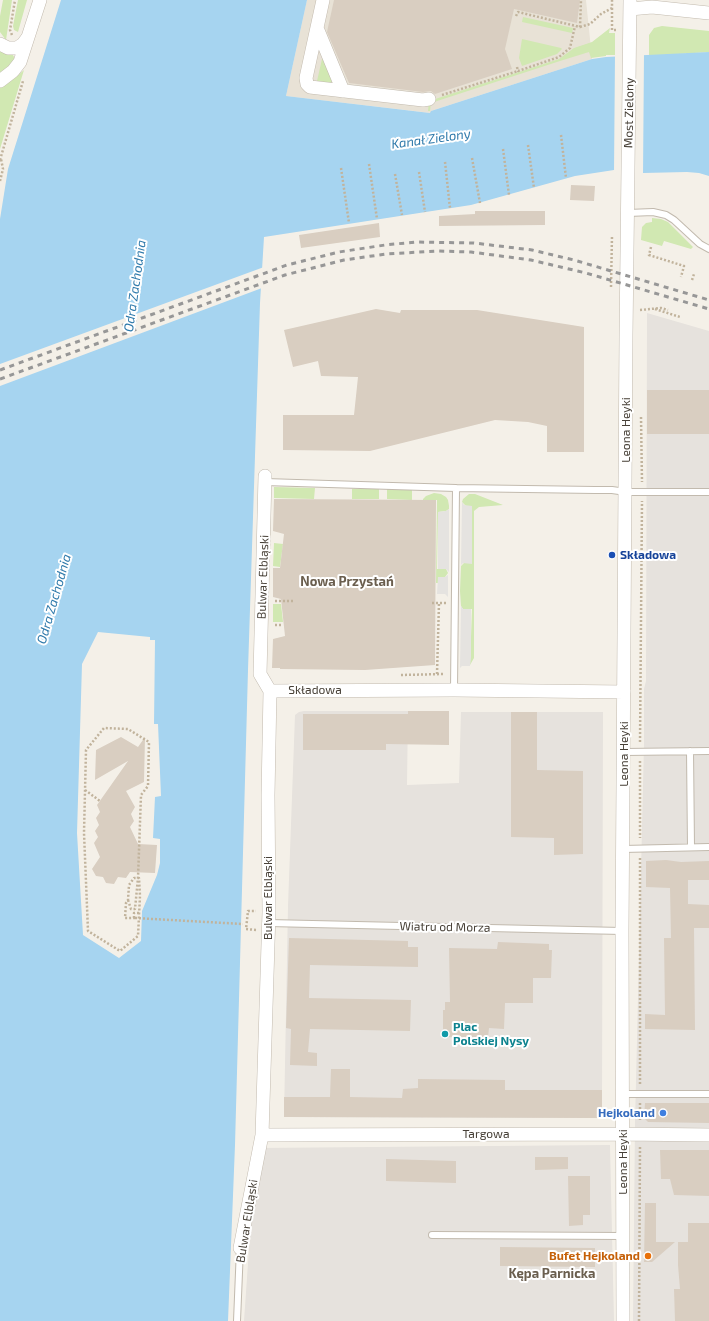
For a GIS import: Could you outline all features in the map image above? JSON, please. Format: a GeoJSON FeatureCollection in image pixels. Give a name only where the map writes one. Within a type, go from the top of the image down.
{"type":"FeatureCollection","features":[{"type":"Feature","properties":{"kind":"street"},"geometry":{"type":"LineString","coordinates":[[0,81],[18,66],[22,58],[40,0]]}},
{"type":"Feature","properties":{"kind":"street"},"geometry":{"type":"LineString","coordinates":[[323,0],[306,78],[307,84],[310,87],[423,100],[429,99]]}},
{"type":"Feature","properties":{"kind":"street"},"geometry":{"type":"LineString","coordinates":[[630,4],[652,8],[709,13]]}},
{"type":"Feature","properties":{"kind":"street","name":"Most Zielony"},"geometry":{"type":"LineString","coordinates":[[628,186],[624,38],[630,4]]}},
{"type":"Feature","properties":{"kind":"street"},"geometry":{"type":"LineString","coordinates":[[317,28],[343,91]]}},
{"type":"Feature","properties":{"kind":"street"},"geometry":{"type":"LineString","coordinates":[[0,44],[8,48],[17,48],[23,44],[29,36]]}},
{"type":"Feature","properties":{"kind":"street","name":"Leona Heyki"},"geometry":{"type":"LineString","coordinates":[[623,1321],[622,931],[628,186]]}},
{"type":"Feature","properties":{"kind":"street","name":"Bulwar Elbląski"},"geometry":{"type":"LineString","coordinates":[[240,1248],[262,1134],[268,923],[270,690],[260,674],[265,479]]}},
{"type":"Feature","properties":{"kind":"street","name":"Składowa"},"geometry":{"type":"LineString","coordinates":[[270,690],[624,692]]}},
{"type":"Feature","properties":{"kind":"street","name":"Targowa"},"geometry":{"type":"LineString","coordinates":[[262,1134],[709,1135]]}},
{"type":"Feature","properties":{"kind":"lane"},"geometry":{"type":"LineString","coordinates":[[628,213],[653,212],[666,215],[679,224],[700,244],[709,249]]}},
{"type":"Feature","properties":{"kind":"lane"},"geometry":{"type":"LineString","coordinates":[[265,479],[456,488],[600,490],[626,492],[709,492]]}},
{"type":"Feature","properties":{"kind":"lane"},"geometry":{"type":"LineString","coordinates":[[454,690],[456,488]]}},
{"type":"Feature","properties":{"kind":"lane"},"geometry":{"type":"LineString","coordinates":[[690,751],[691,847]]}},
{"type":"Feature","properties":{"kind":"lane"},"geometry":{"type":"LineString","coordinates":[[624,752],[709,751]]}},
{"type":"Feature","properties":{"kind":"lane"},"geometry":{"type":"LineString","coordinates":[[623,849],[709,847]]}},
{"type":"Feature","properties":{"kind":"lane","name":"Wiatru od Morza"},"geometry":{"type":"LineString","coordinates":[[268,923],[622,931]]}},
{"type":"Feature","properties":{"kind":"lane"},"geometry":{"type":"LineString","coordinates":[[623,1094],[709,1094]]}},
{"type":"Feature","properties":{"kind":"lane"},"geometry":{"type":"LineString","coordinates":[[432,1235],[623,1236]]}},
{"type":"Feature","properties":{"kind":"lane","name":"Bulwar Elbląski"},"geometry":{"type":"LineString","coordinates":[[238,1321],[240,1248]]}},
{"type":"Feature","properties":{"kind":"path"},"geometry":{"type":"LineString","coordinates":[[580,27],[581,0]]}},
{"type":"Feature","properties":{"kind":"path"},"geometry":{"type":"LineString","coordinates":[[612,0],[612,30],[618,30],[624,38]]}},
{"type":"Feature","properties":{"kind":"path"},"geometry":{"type":"LineString","coordinates":[[516,16],[518,12],[580,27],[590,24],[601,14],[612,8]]}},
{"type":"Feature","properties":{"kind":"path"},"geometry":{"type":"LineString","coordinates":[[429,99],[559,57],[570,48],[575,26]]}},
{"type":"Feature","properties":{"kind":"path"},"geometry":{"type":"LineString","coordinates":[[517,67],[518,71]]}},
{"type":"Feature","properties":{"kind":"path"},"geometry":{"type":"LineString","coordinates":[[0,181],[3,169],[0,158],[23,80]]}},
{"type":"Feature","properties":{"kind":"path"},"geometry":{"type":"LineString","coordinates":[[561,136],[566,178]]}},
{"type":"Feature","properties":{"kind":"path"},"geometry":{"type":"LineString","coordinates":[[528,145],[534,188]]}},
{"type":"Feature","properties":{"kind":"path"},"geometry":{"type":"LineString","coordinates":[[503,149],[509,195]]}},
{"type":"Feature","properties":{"kind":"path"},"geometry":{"type":"LineString","coordinates":[[472,158],[480,203]]}},
{"type":"Feature","properties":{"kind":"path"},"geometry":{"type":"LineString","coordinates":[[445,162],[450,208]]}},
{"type":"Feature","properties":{"kind":"path"},"geometry":{"type":"LineString","coordinates":[[368,164],[377,219]]}},
{"type":"Feature","properties":{"kind":"path"},"geometry":{"type":"LineString","coordinates":[[341,168],[349,223]]}},
{"type":"Feature","properties":{"kind":"path"},"geometry":{"type":"LineString","coordinates":[[419,172],[425,212]]}},
{"type":"Feature","properties":{"kind":"path"},"geometry":{"type":"LineString","coordinates":[[395,174],[402,215]]}},
{"type":"Feature","properties":{"kind":"path"},"geometry":{"type":"LineString","coordinates":[[651,247],[648,255],[684,266],[681,277]]}},
{"type":"Feature","properties":{"kind":"path"},"geometry":{"type":"LineString","coordinates":[[692,280],[694,274]]}},
{"type":"Feature","properties":{"kind":"path"},"geometry":{"type":"LineString","coordinates":[[640,310],[661,308],[668,310]]}},
{"type":"Feature","properties":{"kind":"path"},"geometry":{"type":"LineString","coordinates":[[654,309],[680,317]]}},
{"type":"Feature","properties":{"kind":"path"},"geometry":{"type":"LineString","coordinates":[[639,1321],[641,414]]}},
{"type":"Feature","properties":{"kind":"path"},"geometry":{"type":"LineString","coordinates":[[432,603],[455,604]]}},
{"type":"Feature","properties":{"kind":"path"},"geometry":{"type":"LineString","coordinates":[[437,674],[439,603]]}},
{"type":"Feature","properties":{"kind":"path"},"geometry":{"type":"LineString","coordinates":[[138,878],[134,878],[129,885],[128,900],[130,908],[135,909],[138,878],[141,795],[148,786],[149,742],[128,729],[104,728],[86,750],[84,833],[88,931],[120,951],[138,936],[140,896],[138,878]]}},
{"type":"Feature","properties":{"kind":"path"},"geometry":{"type":"LineString","coordinates":[[85,789],[100,801]]}},
{"type":"Feature","properties":{"kind":"path"},"geometry":{"type":"LineString","coordinates":[[128,900],[126,903],[125,918],[245,924]]}},
{"type":"Feature","properties":{"kind":"path"},"geometry":{"type":"LineString","coordinates":[[135,918],[134,913],[139,913]]}},
{"type":"Feature","properties":{"kind":"path"},"geometry":{"type":"LineString","coordinates":[[246,929],[245,924],[247,913]]}},
{"type":"Feature","properties":{"kind":"shaded area"},"geometry":{"type":"Polygon","coordinates":[[[307,0],[586,0],[592,59],[431,111],[431,113],[286,96],[307,0]]]}},
{"type":"Feature","properties":{"kind":"shaded area"},"geometry":{"type":"Polygon","coordinates":[[[647,313],[709,331],[709,1321],[633,1321],[635,1123],[644,689],[646,681],[647,313]]]}},
{"type":"Feature","properties":{"kind":"shaded area"},"geometry":{"type":"Polygon","coordinates":[[[462,502],[464,505],[472,506],[472,564],[463,563],[461,565],[462,502]]]}},
{"type":"Feature","properties":{"kind":"shaded area"},"geometry":{"type":"Polygon","coordinates":[[[449,509],[449,572],[446,569],[438,569],[438,512],[449,509]]]}},
{"type":"Feature","properties":{"kind":"shaded area"},"geometry":{"type":"Polygon","coordinates":[[[448,575],[448,597],[445,594],[437,594],[438,577],[445,577],[448,575]]]}},
{"type":"Feature","properties":{"kind":"shaded area"},"geometry":{"type":"Polygon","coordinates":[[[461,606],[463,609],[471,609],[471,657],[470,666],[462,666],[460,668],[461,606]]]}},
{"type":"Feature","properties":{"kind":"shaded area"},"geometry":{"type":"Polygon","coordinates":[[[304,711],[408,711],[407,785],[459,783],[461,712],[603,712],[602,1110],[597,1110],[597,1118],[284,1117],[288,906],[295,715],[304,711]]]}},
{"type":"Feature","properties":{"kind":"shaded area"},"geometry":{"type":"Polygon","coordinates":[[[610,1145],[614,1321],[244,1321],[256,1148],[610,1145]]]}},
{"type":"Feature","properties":{"kind":"green space"},"geometry":{"type":"Polygon","coordinates":[[[3,0],[12,0],[6,40],[0,32],[0,16],[3,0]]]}},
{"type":"Feature","properties":{"kind":"green space"},"geometry":{"type":"Polygon","coordinates":[[[18,0],[27,0],[18,32],[14,30],[13,26],[18,0]]]}},
{"type":"Feature","properties":{"kind":"green space"},"geometry":{"type":"Polygon","coordinates":[[[523,17],[573,28],[572,33],[522,22],[523,17]]]}},
{"type":"Feature","properties":{"kind":"green space"},"geometry":{"type":"Polygon","coordinates":[[[662,26],[709,31],[709,52],[649,56],[649,35],[654,28],[662,26]]]}},
{"type":"Feature","properties":{"kind":"green space"},"geometry":{"type":"Polygon","coordinates":[[[610,28],[609,33],[615,33],[615,55],[591,58],[589,52],[431,103],[430,111],[428,111],[429,101],[559,59],[574,48],[592,42],[610,28]]]}},
{"type":"Feature","properties":{"kind":"green space"},"geometry":{"type":"Polygon","coordinates":[[[522,39],[562,49],[557,54],[522,66],[519,58],[522,39]]]}},
{"type":"Feature","properties":{"kind":"green space"},"geometry":{"type":"Polygon","coordinates":[[[0,50],[12,53],[15,59],[14,63],[0,74],[0,50]]]}},
{"type":"Feature","properties":{"kind":"green space"},"geometry":{"type":"Polygon","coordinates":[[[322,59],[325,60],[333,81],[331,83],[317,81],[322,59]]]}},
{"type":"Feature","properties":{"kind":"green space"},"geometry":{"type":"Polygon","coordinates":[[[24,70],[0,149],[0,88],[24,70]]]}},
{"type":"Feature","properties":{"kind":"green space"},"geometry":{"type":"Polygon","coordinates":[[[652,218],[661,219],[668,222],[693,247],[691,249],[664,241],[662,246],[641,240],[642,227],[646,223],[652,222],[652,218]]]}},
{"type":"Feature","properties":{"kind":"green space"},"geometry":{"type":"Polygon","coordinates":[[[274,487],[315,488],[314,499],[274,498],[274,487]]]}},
{"type":"Feature","properties":{"kind":"green space"},"geometry":{"type":"Polygon","coordinates":[[[352,489],[379,489],[379,499],[352,499],[352,489]]]}},
{"type":"Feature","properties":{"kind":"green space"},"geometry":{"type":"Polygon","coordinates":[[[387,489],[412,490],[412,500],[387,499],[387,489]]]}},
{"type":"Feature","properties":{"kind":"green space"},"geometry":{"type":"Polygon","coordinates":[[[434,493],[441,494],[446,497],[449,506],[449,509],[446,511],[438,512],[437,569],[446,569],[448,573],[445,577],[438,577],[438,583],[436,583],[437,500],[423,500],[426,496],[434,493]]]}},
{"type":"Feature","properties":{"kind":"green space"},"geometry":{"type":"Polygon","coordinates":[[[469,494],[475,494],[503,505],[479,507],[474,511],[474,658],[470,665],[472,609],[463,609],[461,606],[460,591],[461,566],[464,563],[472,563],[472,506],[466,506],[462,502],[463,499],[469,494]]]}},
{"type":"Feature","properties":{"kind":"green space"},"geometry":{"type":"Polygon","coordinates":[[[274,543],[283,544],[280,567],[273,566],[274,543]]]}},
{"type":"Feature","properties":{"kind":"green space"},"geometry":{"type":"Polygon","coordinates":[[[273,604],[281,604],[283,622],[273,622],[273,604]]]}},
{"type":"Feature","properties":{"kind":"water"},"geometry":{"type":"Polygon","coordinates":[[[61,0],[307,0],[286,96],[430,113],[431,111],[592,59],[709,52],[709,176],[687,172],[643,173],[614,170],[575,176],[471,205],[264,237],[260,303],[235,1145],[228,1321],[0,1321],[0,219],[8,169],[61,0]],[[98,632],[82,664],[77,833],[83,935],[119,958],[141,941],[142,911],[157,875],[160,863],[160,839],[153,838],[155,797],[161,796],[158,724],[154,724],[155,640],[150,640],[150,637],[98,632]]]}},
{"type":"Feature","properties":{"kind":"pier"},"geometry":{"type":"Polygon","coordinates":[[[644,54],[643,175],[614,172],[615,55],[644,54]]]}},
{"type":"Feature","properties":{"kind":"pier"},"geometry":{"type":"Polygon","coordinates":[[[264,267],[262,288],[0,386],[0,364],[264,267]]]}},
{"type":"Feature","properties":{"kind":"building"},"geometry":{"type":"Polygon","coordinates":[[[334,0],[580,0],[577,23],[514,9],[505,49],[512,69],[435,94],[431,91],[423,92],[349,83],[327,32],[334,0]]]}},
{"type":"Feature","properties":{"kind":"building"},"geometry":{"type":"Polygon","coordinates":[[[571,185],[595,186],[594,201],[570,200],[571,185]]]}},
{"type":"Feature","properties":{"kind":"building"},"geometry":{"type":"Polygon","coordinates":[[[475,211],[545,211],[545,225],[439,226],[439,216],[475,214],[475,211]]]}},
{"type":"Feature","properties":{"kind":"building"},"geometry":{"type":"Polygon","coordinates":[[[379,223],[380,237],[301,248],[299,235],[379,223]]]}},
{"type":"Feature","properties":{"kind":"building"},"geometry":{"type":"Polygon","coordinates":[[[376,309],[400,313],[401,310],[477,310],[584,327],[584,452],[547,452],[547,426],[528,422],[495,420],[370,451],[283,450],[283,415],[354,415],[358,377],[321,376],[318,361],[293,367],[284,330],[376,309]]]}},
{"type":"Feature","properties":{"kind":"building"},"geometry":{"type":"Polygon","coordinates":[[[647,390],[709,390],[709,434],[647,434],[647,390]]]}},
{"type":"Feature","properties":{"kind":"building"},"geometry":{"type":"Polygon","coordinates":[[[274,499],[436,500],[435,665],[365,670],[272,668],[273,639],[285,636],[281,599],[273,597],[273,568],[280,568],[284,534],[273,531],[274,499]]]}},
{"type":"Feature","properties":{"kind":"building"},"geometry":{"type":"Polygon","coordinates":[[[408,711],[449,711],[449,745],[386,744],[386,750],[303,750],[303,714],[408,714],[408,711]]]}},
{"type":"Feature","properties":{"kind":"building"},"geometry":{"type":"Polygon","coordinates":[[[511,712],[537,712],[537,770],[583,771],[583,854],[554,855],[554,838],[511,837],[511,712]]]}},
{"type":"Feature","properties":{"kind":"building"},"geometry":{"type":"Polygon","coordinates":[[[121,737],[138,747],[145,737],[144,782],[126,791],[135,807],[131,814],[134,821],[130,827],[138,844],[157,845],[155,873],[130,872],[126,878],[118,877],[114,884],[106,883],[103,877],[96,876],[92,869],[100,857],[94,843],[98,837],[95,831],[99,825],[96,818],[100,812],[97,805],[128,761],[95,780],[96,750],[121,737]]]}},
{"type":"Feature","properties":{"kind":"building"},"geometry":{"type":"Polygon","coordinates":[[[666,860],[681,862],[709,861],[709,880],[688,880],[688,904],[709,905],[709,928],[694,928],[695,1030],[645,1029],[645,1014],[665,1015],[664,938],[671,938],[670,888],[646,887],[646,861],[666,860]]]}},
{"type":"Feature","properties":{"kind":"building"},"geometry":{"type":"Polygon","coordinates":[[[289,938],[408,941],[408,947],[418,947],[418,967],[310,965],[309,998],[411,1000],[410,1031],[310,1029],[308,1052],[317,1053],[317,1066],[290,1065],[291,1029],[286,1028],[289,938]]]}},
{"type":"Feature","properties":{"kind":"building"},"geometry":{"type":"Polygon","coordinates":[[[498,942],[549,944],[549,950],[552,950],[551,978],[533,978],[533,1003],[505,1003],[504,1029],[489,1028],[488,1038],[443,1037],[443,1010],[445,1010],[445,1002],[450,1002],[449,948],[497,949],[498,942]]]}},
{"type":"Feature","properties":{"kind":"building"},"geometry":{"type":"Polygon","coordinates":[[[331,1069],[350,1069],[350,1097],[402,1098],[403,1089],[418,1088],[418,1079],[505,1080],[505,1090],[602,1090],[602,1110],[597,1110],[597,1118],[284,1117],[284,1097],[330,1097],[331,1069]]]}},
{"type":"Feature","properties":{"kind":"building"},"geometry":{"type":"Polygon","coordinates":[[[645,1103],[709,1103],[709,1123],[648,1122],[644,1118],[645,1103]]]}},
{"type":"Feature","properties":{"kind":"building"},"geometry":{"type":"Polygon","coordinates":[[[660,1150],[709,1150],[709,1196],[674,1195],[670,1179],[661,1179],[660,1150]]]}},
{"type":"Feature","properties":{"kind":"building"},"geometry":{"type":"Polygon","coordinates":[[[535,1157],[568,1157],[568,1169],[535,1170],[535,1157]]]}},
{"type":"Feature","properties":{"kind":"building"},"geometry":{"type":"Polygon","coordinates":[[[386,1159],[456,1161],[456,1183],[386,1181],[386,1159]]]}},
{"type":"Feature","properties":{"kind":"building"},"geometry":{"type":"Polygon","coordinates":[[[568,1176],[590,1176],[590,1215],[583,1215],[583,1225],[569,1226],[568,1176]]]}},
{"type":"Feature","properties":{"kind":"building"},"geometry":{"type":"Polygon","coordinates":[[[645,1203],[656,1203],[656,1242],[675,1242],[652,1262],[644,1262],[645,1203]]]}},
{"type":"Feature","properties":{"kind":"building"},"geometry":{"type":"Polygon","coordinates":[[[688,1223],[709,1223],[709,1321],[675,1321],[674,1289],[680,1289],[678,1242],[688,1242],[688,1223]]]}},
{"type":"Feature","properties":{"kind":"building"},"geometry":{"type":"Polygon","coordinates":[[[500,1247],[595,1248],[595,1267],[500,1266],[500,1247]]]}},
{"type":"Feature","properties":{"kind":"railway"},"geometry":{"type":"LineString","coordinates":[[0,370],[287,265],[339,252],[385,245],[416,242],[474,243],[532,250],[574,260],[709,300]]}},
{"type":"Feature","properties":{"kind":"railway"},"geometry":{"type":"LineString","coordinates":[[0,379],[285,275],[344,260],[386,254],[438,251],[471,252],[531,260],[586,273],[709,309]]}},
{"type":"Feature","properties":{"kind":"place","name":"Składowa"},"geometry":{"type":"Point","coordinates":[612,555]}},
{"type":"Feature","properties":{"kind":"place","name":"Plac Polskiej Nysy"},"geometry":{"type":"Point","coordinates":[445,1034]}},
{"type":"Feature","properties":{"kind":"place","name":"Hejkoland"},"geometry":{"type":"Point","coordinates":[663,1113]}},
{"type":"Feature","properties":{"kind":"place","name":"Bufet Hejkoland"},"geometry":{"type":"Point","coordinates":[648,1256]}},
{"type":"Feature","properties":{"kind":"district","name":"Nowa Przystań"},"geometry":{"type":"Point","coordinates":[347,582]}},
{"type":"Feature","properties":{"kind":"district","name":"Kępa Parnicka"},"geometry":{"type":"Point","coordinates":[552,1274]}},
{"type":"Feature","properties":{"kind":"water label","name":"Kanał Zielony"},"geometry":{"type":"Point","coordinates":[431,139]}},
{"type":"Feature","properties":{"kind":"water label","name":"Odra Zachodnia"},"geometry":{"type":"Point","coordinates":[135,286]}},
{"type":"Feature","properties":{"kind":"water label","name":"Odra Zachodnia"},"geometry":{"type":"Point","coordinates":[54,599]}}]}
